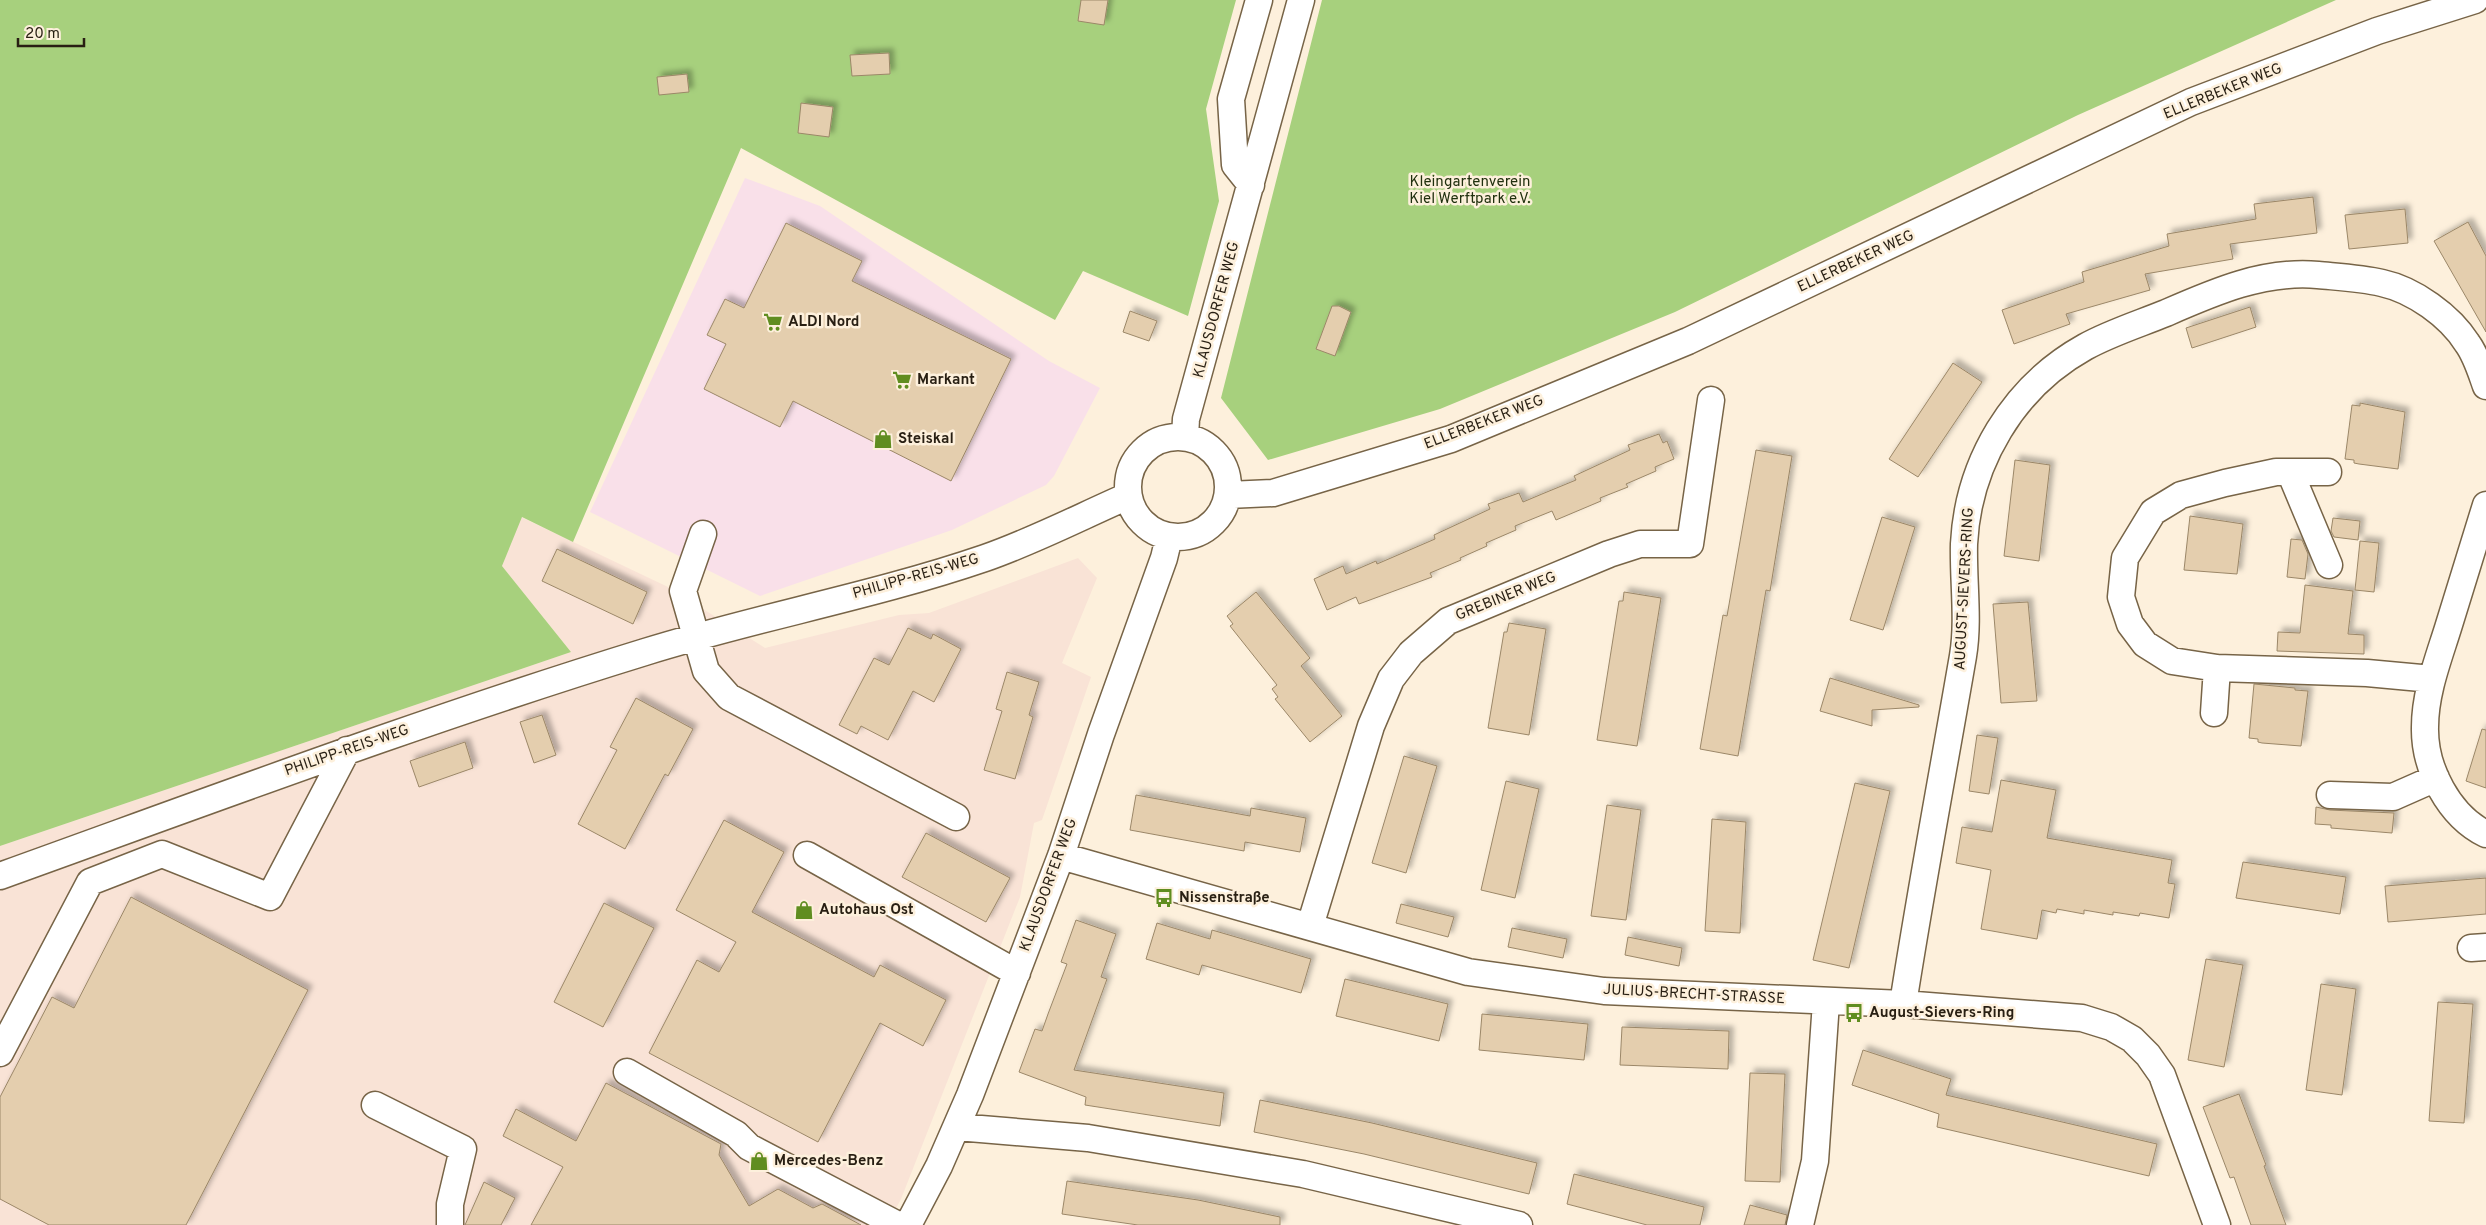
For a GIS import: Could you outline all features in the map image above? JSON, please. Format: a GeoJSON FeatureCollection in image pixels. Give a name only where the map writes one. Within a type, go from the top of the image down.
{"type":"FeatureCollection","features":[{"type":"Feature","properties":{"kind":"street"},"geometry":{"type":"LineString","coordinates":[[1251,185],[1235,164],[1231,99],[1259,0]]}},
{"type":"Feature","properties":{"kind":"street","name":"KLAUSDORFER WEG"},"geometry":{"type":"LineString","coordinates":[[1185,436],[1186,419],[1301,0]]}},
{"type":"Feature","properties":{"kind":"street","name":"ELLERBEKER WEG"},"geometry":{"type":"LineString","coordinates":[[1228,495],[1273,493],[1451,439],[1688,342],[2191,102],[2377,31],[2475,0]]}},
{"type":"Feature","properties":{"kind":"street","name":"AUGUST-SIEVERS-RING"},"geometry":{"type":"LineString","coordinates":[[1903,1004],[1964,650],[1964,543],[1969,500],[1982,459],[2003,422],[2030,389],[2058,365],[2085,347],[2206,296],[2254,279],[2303,273],[2384,283],[2414,296],[2443,316],[2467,342],[2486,386]]}},
{"type":"Feature","properties":{"kind":"street","name":"GREBINER WEG"},"geometry":{"type":"LineString","coordinates":[[1310,926],[1371,726],[1391,679],[1411,653],[1448,621],[1609,554],[1640,544],[1690,544],[1711,400]]}},
{"type":"Feature","properties":{"kind":"street"},"geometry":{"type":"LineString","coordinates":[[1185,436],[1204,443],[1218,457],[1227,475],[1228,495],[1221,514],[1207,528],[1189,537],[1169,537],[1154,532],[1142,523],[1133,511],[1128,496],[1128,480],[1138,455],[1159,440],[1185,436]]}},
{"type":"Feature","properties":{"kind":"street"},"geometry":{"type":"LineString","coordinates":[[2328,472],[2276,472],[2181,495],[2153,512],[2124,558],[2121,597],[2130,624],[2145,644],[2172,660],[2217,668],[2367,673],[2432,679]]}},
{"type":"Feature","properties":{"kind":"street"},"geometry":{"type":"LineString","coordinates":[[2290,472],[2329,565]]}},
{"type":"Feature","properties":{"kind":"street","name":"PHILIPP-REIS-WEG"},"geometry":{"type":"LineString","coordinates":[[0,876],[347,750],[646,652],[878,590],[986,557],[1050,532],[1128,496]]}},
{"type":"Feature","properties":{"kind":"street"},"geometry":{"type":"LineString","coordinates":[[2486,505],[2432,679],[2425,727],[2428,753],[2436,778],[2453,806],[2477,829],[2486,834]]}},
{"type":"Feature","properties":{"kind":"street"},"geometry":{"type":"LineString","coordinates":[[703,534],[683,591],[698,637],[706,671],[729,697],[956,817]]}},
{"type":"Feature","properties":{"kind":"street","name":"KLAUSDORFER WEG"},"geometry":{"type":"LineString","coordinates":[[908,1225],[957,1126],[1017,973],[1061,856],[1101,734],[1164,558],[1169,537]]}},
{"type":"Feature","properties":{"kind":"street"},"geometry":{"type":"LineString","coordinates":[[2214,713],[2217,668]]}},
{"type":"Feature","properties":{"kind":"street"},"geometry":{"type":"LineString","coordinates":[[0,1053],[90,882],[162,854],[270,897],[347,750]]}},
{"type":"Feature","properties":{"kind":"street"},"geometry":{"type":"LineString","coordinates":[[2330,795],[2393,798],[2436,778]]}},
{"type":"Feature","properties":{"kind":"street"},"geometry":{"type":"LineString","coordinates":[[807,855],[1017,973]]}},
{"type":"Feature","properties":{"kind":"street","name":"JULIUS-BRECHT-STRASSE"},"geometry":{"type":"LineString","coordinates":[[1061,856],[1468,972],[1604,991],[1903,1004],[2082,1018],[2111,1028],[2132,1039],[2148,1055],[2162,1075],[2217,1225]]}},
{"type":"Feature","properties":{"kind":"street"},"geometry":{"type":"LineString","coordinates":[[1800,1225],[1815,1161],[1826,1002]]}},
{"type":"Feature","properties":{"kind":"street"},"geometry":{"type":"LineString","coordinates":[[627,1072],[736,1134],[749,1148],[898,1225]]}},
{"type":"Feature","properties":{"kind":"street"},"geometry":{"type":"LineString","coordinates":[[375,1105],[463,1149],[450,1204],[450,1225]]}},
{"type":"Feature","properties":{"kind":"street"},"geometry":{"type":"LineString","coordinates":[[957,1126],[1088,1138],[1303,1174],[1518,1225]]}},
{"type":"Feature","properties":{"kind":"shaded area"},"geometry":{"type":"Polygon","coordinates":[[[745,178],[820,206],[1049,361],[1100,388],[1054,476],[1046,485],[952,530],[760,596],[590,512],[745,178]]]}},
{"type":"Feature","properties":{"kind":"shaded area"},"geometry":{"type":"Polygon","coordinates":[[[521,517],[668,587],[765,648],[899,615],[929,613],[1078,558],[1097,578],[1062,663],[1091,677],[1042,820],[1034,823],[1020,897],[901,1199],[887,1225],[0,1225],[0,846],[571,652],[502,566],[521,517]]]}},
{"type":"Feature","properties":{"kind":"green space"},"geometry":{"type":"Polygon","coordinates":[[[0,0],[1236,0],[1206,109],[1219,201],[1188,316],[1083,271],[1055,320],[741,148],[573,542],[522,517],[502,566],[571,652],[0,846],[0,0]]]}},
{"type":"Feature","properties":{"kind":"green space","name":"Kleingartenverein Kiel Werftpark e.V."},"geometry":{"type":"Polygon","coordinates":[[[1322,0],[2336,0],[2078,115],[1675,312],[1440,409],[1268,460],[1221,398],[1322,0]]]}},
{"type":"Feature","properties":{"kind":"building"},"geometry":{"type":"Polygon","coordinates":[[[1081,0],[1108,0],[1104,25],[1078,21],[1081,0]]]}},
{"type":"Feature","properties":{"kind":"building"},"geometry":{"type":"Polygon","coordinates":[[[889,53],[890,74],[852,76],[850,55],[889,53]]]}},
{"type":"Feature","properties":{"kind":"building"},"geometry":{"type":"Polygon","coordinates":[[[687,74],[689,92],[659,95],[657,77],[687,74]]]}},
{"type":"Feature","properties":{"kind":"building"},"geometry":{"type":"Polygon","coordinates":[[[801,103],[833,107],[829,137],[798,133],[801,103]]]}},
{"type":"Feature","properties":{"kind":"building"},"geometry":{"type":"Polygon","coordinates":[[[2313,197],[2317,233],[2230,244],[2233,259],[2145,274],[2150,290],[2066,314],[2070,324],[2014,344],[2002,310],[2084,282],[2082,272],[2169,246],[2167,234],[2256,219],[2254,204],[2313,197]]]}},
{"type":"Feature","properties":{"kind":"building"},"geometry":{"type":"Polygon","coordinates":[[[2405,209],[2408,243],[2349,249],[2345,215],[2405,209]]]}},
{"type":"Feature","properties":{"kind":"building"},"geometry":{"type":"Polygon","coordinates":[[[2468,222],[2486,256],[2486,332],[2434,241],[2468,222]]]}},
{"type":"Feature","properties":{"kind":"building"},"geometry":{"type":"Polygon","coordinates":[[[786,223],[862,261],[852,281],[1011,359],[951,481],[793,401],[780,427],[704,389],[726,344],[707,335],[725,299],[744,308],[786,223]]]}},
{"type":"Feature","properties":{"kind":"building"},"geometry":{"type":"Polygon","coordinates":[[[1332,306],[1339,306],[1351,312],[1335,356],[1316,349],[1332,306]]]}},
{"type":"Feature","properties":{"kind":"building"},"geometry":{"type":"Polygon","coordinates":[[[2250,307],[2256,327],[2192,348],[2186,328],[2250,307]]]}},
{"type":"Feature","properties":{"kind":"building"},"geometry":{"type":"Polygon","coordinates":[[[1130,311],[1157,321],[1149,341],[1123,332],[1130,311]]]}},
{"type":"Feature","properties":{"kind":"building"},"geometry":{"type":"Polygon","coordinates":[[[1953,363],[1982,382],[1918,477],[1889,459],[1953,363]]]}},
{"type":"Feature","properties":{"kind":"building"},"geometry":{"type":"Polygon","coordinates":[[[2360,403],[2405,412],[2398,469],[2359,464],[2354,463],[2354,460],[2345,459],[2352,405],[2360,406],[2360,403]]]}},
{"type":"Feature","properties":{"kind":"building"},"geometry":{"type":"Polygon","coordinates":[[[1659,434],[1663,443],[1667,441],[1674,459],[1655,467],[1656,471],[1626,484],[1628,487],[1600,498],[1601,501],[1556,520],[1552,511],[1515,526],[1516,530],[1486,543],[1487,546],[1460,558],[1461,560],[1430,573],[1432,577],[1359,604],[1356,597],[1327,610],[1314,579],[1343,566],[1346,574],[1376,561],[1377,564],[1435,539],[1434,535],[1490,509],[1488,504],[1519,493],[1523,502],[1576,480],[1574,476],[1630,450],[1628,445],[1659,434]]]}},
{"type":"Feature","properties":{"kind":"building"},"geometry":{"type":"Polygon","coordinates":[[[1756,450],[1792,456],[1770,591],[1766,590],[1738,756],[1700,749],[1723,615],[1727,616],[1756,450]]]}},
{"type":"Feature","properties":{"kind":"building"},"geometry":{"type":"Polygon","coordinates":[[[2015,460],[2050,465],[2039,561],[2004,556],[2015,460]]]}},
{"type":"Feature","properties":{"kind":"building"},"geometry":{"type":"Polygon","coordinates":[[[2190,516],[2243,524],[2237,574],[2184,570],[2190,516]]]}},
{"type":"Feature","properties":{"kind":"building"},"geometry":{"type":"Polygon","coordinates":[[[1882,517],[1915,527],[1883,630],[1850,620],[1882,517]]]}},
{"type":"Feature","properties":{"kind":"building"},"geometry":{"type":"Polygon","coordinates":[[[2333,518],[2360,521],[2358,540],[2334,537],[2331,531],[2333,518]]]}},
{"type":"Feature","properties":{"kind":"building"},"geometry":{"type":"Polygon","coordinates":[[[2291,539],[2302,540],[2308,554],[2305,579],[2287,577],[2291,539]]]}},
{"type":"Feature","properties":{"kind":"building"},"geometry":{"type":"Polygon","coordinates":[[[2360,541],[2379,543],[2374,592],[2355,590],[2360,541]]]}},
{"type":"Feature","properties":{"kind":"building"},"geometry":{"type":"Polygon","coordinates":[[[557,549],[647,592],[633,624],[542,581],[557,549]]]}},
{"type":"Feature","properties":{"kind":"building"},"geometry":{"type":"Polygon","coordinates":[[[2305,585],[2353,591],[2348,634],[2364,635],[2364,654],[2277,651],[2278,632],[2300,633],[2305,585]]]}},
{"type":"Feature","properties":{"kind":"building"},"geometry":{"type":"Polygon","coordinates":[[[1256,592],[1310,658],[1301,666],[1342,716],[1310,742],[1275,699],[1278,697],[1272,689],[1277,685],[1230,626],[1233,624],[1227,616],[1256,592]]]}},
{"type":"Feature","properties":{"kind":"building"},"geometry":{"type":"Polygon","coordinates":[[[1624,592],[1661,598],[1637,746],[1597,740],[1619,601],[1623,601],[1624,592]]]}},
{"type":"Feature","properties":{"kind":"building"},"geometry":{"type":"Polygon","coordinates":[[[2028,602],[2037,701],[2001,703],[1993,604],[2028,602]]]}},
{"type":"Feature","properties":{"kind":"building"},"geometry":{"type":"Polygon","coordinates":[[[1509,623],[1546,629],[1529,735],[1488,728],[1504,632],[1507,632],[1509,623]]]}},
{"type":"Feature","properties":{"kind":"building"},"geometry":{"type":"Polygon","coordinates":[[[908,628],[931,639],[933,634],[961,649],[934,702],[913,691],[888,740],[861,726],[857,734],[839,725],[874,658],[889,665],[908,628]]]}},
{"type":"Feature","properties":{"kind":"building"},"geometry":{"type":"Polygon","coordinates":[[[1007,672],[1039,682],[1029,715],[1033,717],[1015,779],[984,770],[1002,711],[996,709],[1007,672]]]}},
{"type":"Feature","properties":{"kind":"building"},"geometry":{"type":"Polygon","coordinates":[[[1830,678],[1919,705],[1919,707],[1872,710],[1872,726],[1820,711],[1830,678]]]}},
{"type":"Feature","properties":{"kind":"building"},"geometry":{"type":"Polygon","coordinates":[[[2254,684],[2308,691],[2301,746],[2262,743],[2258,742],[2258,739],[2249,738],[2254,684]]]}},
{"type":"Feature","properties":{"kind":"building"},"geometry":{"type":"Polygon","coordinates":[[[636,698],[693,729],[668,776],[665,774],[625,849],[578,824],[617,750],[610,747],[636,698]]]}},
{"type":"Feature","properties":{"kind":"building"},"geometry":{"type":"Polygon","coordinates":[[[542,715],[556,755],[534,763],[520,722],[542,715]]]}},
{"type":"Feature","properties":{"kind":"building"},"geometry":{"type":"Polygon","coordinates":[[[2482,729],[2486,730],[2486,788],[2466,781],[2482,729]]]}},
{"type":"Feature","properties":{"kind":"building"},"geometry":{"type":"Polygon","coordinates":[[[1977,735],[1998,738],[1989,794],[1969,791],[1977,735]]]}},
{"type":"Feature","properties":{"kind":"building"},"geometry":{"type":"Polygon","coordinates":[[[465,742],[473,768],[419,787],[410,761],[465,742]]]}},
{"type":"Feature","properties":{"kind":"building"},"geometry":{"type":"Polygon","coordinates":[[[1404,756],[1437,766],[1406,873],[1372,863],[1404,756]]]}},
{"type":"Feature","properties":{"kind":"building"},"geometry":{"type":"Polygon","coordinates":[[[2001,780],[2056,790],[2047,838],[2172,860],[2168,883],[2175,884],[2169,918],[2140,913],[2139,916],[2113,912],[2113,915],[2084,910],[2084,914],[2057,909],[2056,913],[2042,910],[2037,939],[1981,929],[1991,870],[1956,863],[1962,827],[1992,832],[2001,780]]]}},
{"type":"Feature","properties":{"kind":"building"},"geometry":{"type":"Polygon","coordinates":[[[1506,781],[1539,789],[1515,898],[1481,890],[1506,781]]]}},
{"type":"Feature","properties":{"kind":"building"},"geometry":{"type":"Polygon","coordinates":[[[1855,783],[1890,791],[1849,968],[1813,960],[1855,783]]]}},
{"type":"Feature","properties":{"kind":"building"},"geometry":{"type":"Polygon","coordinates":[[[1136,795],[1250,816],[1251,808],[1306,818],[1300,852],[1245,842],[1244,851],[1130,830],[1136,795]]]}},
{"type":"Feature","properties":{"kind":"building"},"geometry":{"type":"Polygon","coordinates":[[[1607,805],[1641,810],[1626,920],[1591,916],[1607,805]]]}},
{"type":"Feature","properties":{"kind":"building"},"geometry":{"type":"Polygon","coordinates":[[[2316,807],[2330,810],[2394,813],[2392,833],[2331,828],[2331,825],[2315,824],[2316,807]]]}},
{"type":"Feature","properties":{"kind":"building"},"geometry":{"type":"Polygon","coordinates":[[[1712,819],[1746,822],[1740,933],[1705,931],[1712,819]]]}},
{"type":"Feature","properties":{"kind":"building"},"geometry":{"type":"Polygon","coordinates":[[[724,820],[784,852],[752,912],[874,977],[880,965],[946,1000],[923,1046],[880,1023],[818,1142],[649,1053],[697,960],[719,972],[736,942],[676,910],[724,820]]]}},
{"type":"Feature","properties":{"kind":"building"},"geometry":{"type":"Polygon","coordinates":[[[926,833],[1010,878],[986,922],[902,877],[926,833]]]}},
{"type":"Feature","properties":{"kind":"building"},"geometry":{"type":"Polygon","coordinates":[[[2243,862],[2346,877],[2340,914],[2236,898],[2243,862]]]}},
{"type":"Feature","properties":{"kind":"building"},"geometry":{"type":"Polygon","coordinates":[[[2486,878],[2486,914],[2388,922],[2385,886],[2486,878]]]}},
{"type":"Feature","properties":{"kind":"building"},"geometry":{"type":"Polygon","coordinates":[[[131,897],[308,990],[186,1225],[49,1225],[0,1199],[0,1097],[52,997],[74,1008],[131,897]]]}},
{"type":"Feature","properties":{"kind":"building"},"geometry":{"type":"Polygon","coordinates":[[[604,903],[654,928],[603,1027],[554,1002],[604,903]]]}},
{"type":"Feature","properties":{"kind":"building"},"geometry":{"type":"Polygon","coordinates":[[[1401,904],[1454,917],[1448,937],[1396,923],[1401,904]]]}},
{"type":"Feature","properties":{"kind":"building"},"geometry":{"type":"Polygon","coordinates":[[[1076,920],[1116,934],[1101,977],[1107,979],[1074,1070],[1224,1093],[1220,1126],[1085,1105],[1086,1097],[1019,1072],[1035,1029],[1042,1031],[1067,964],[1061,962],[1076,920]]]}},
{"type":"Feature","properties":{"kind":"building"},"geometry":{"type":"Polygon","coordinates":[[[1157,923],[1210,939],[1212,930],[1311,959],[1301,993],[1202,965],[1199,975],[1146,959],[1157,923]]]}},
{"type":"Feature","properties":{"kind":"building"},"geometry":{"type":"Polygon","coordinates":[[[1512,928],[1567,939],[1563,958],[1508,947],[1512,928]]]}},
{"type":"Feature","properties":{"kind":"building"},"geometry":{"type":"Polygon","coordinates":[[[1628,937],[1682,948],[1679,966],[1625,955],[1628,937]]]}},
{"type":"Feature","properties":{"kind":"building"},"geometry":{"type":"Polygon","coordinates":[[[2206,959],[2243,965],[2224,1067],[2188,1060],[2206,959]]]}},
{"type":"Feature","properties":{"kind":"building"},"geometry":{"type":"Polygon","coordinates":[[[1345,979],[1448,1004],[1439,1041],[1336,1016],[1345,979]]]}},
{"type":"Feature","properties":{"kind":"building"},"geometry":{"type":"Polygon","coordinates":[[[2321,984],[2356,989],[2342,1095],[2306,1090],[2321,984]]]}},
{"type":"Feature","properties":{"kind":"building"},"geometry":{"type":"Polygon","coordinates":[[[2438,1002],[2473,1004],[2464,1123],[2429,1121],[2438,1002]]]}},
{"type":"Feature","properties":{"kind":"building"},"geometry":{"type":"Polygon","coordinates":[[[1482,1014],[1588,1024],[1584,1060],[1479,1050],[1482,1014]]]}},
{"type":"Feature","properties":{"kind":"building"},"geometry":{"type":"Polygon","coordinates":[[[1622,1027],[1729,1031],[1728,1069],[1620,1065],[1622,1027]]]}},
{"type":"Feature","properties":{"kind":"building"},"geometry":{"type":"Polygon","coordinates":[[[1863,1050],[1951,1079],[1946,1095],[2157,1144],[2149,1176],[1937,1127],[1939,1114],[1852,1085],[1863,1050]]]}},
{"type":"Feature","properties":{"kind":"building"},"geometry":{"type":"Polygon","coordinates":[[[1750,1073],[1785,1074],[1780,1182],[1745,1181],[1750,1073]]]}},
{"type":"Feature","properties":{"kind":"building"},"geometry":{"type":"Polygon","coordinates":[[[606,1083],[721,1144],[719,1155],[749,1206],[778,1189],[813,1208],[822,1204],[861,1225],[531,1225],[563,1167],[503,1136],[516,1109],[576,1141],[606,1083]]]}},
{"type":"Feature","properties":{"kind":"building"},"geometry":{"type":"Polygon","coordinates":[[[2239,1094],[2286,1225],[2251,1225],[2234,1177],[2230,1178],[2203,1107],[2239,1094]]]}},
{"type":"Feature","properties":{"kind":"building"},"geometry":{"type":"Polygon","coordinates":[[[1260,1100],[1372,1123],[1537,1163],[1529,1194],[1364,1154],[1254,1132],[1260,1100]]]}},
{"type":"Feature","properties":{"kind":"building"},"geometry":{"type":"Polygon","coordinates":[[[1574,1174],[1704,1207],[1700,1225],[1647,1225],[1567,1204],[1574,1174]]]}},
{"type":"Feature","properties":{"kind":"building"},"geometry":{"type":"Polygon","coordinates":[[[1067,1181],[1198,1200],[1280,1217],[1280,1225],[1138,1225],[1062,1214],[1067,1181]]]}},
{"type":"Feature","properties":{"kind":"building"},"geometry":{"type":"Polygon","coordinates":[[[484,1182],[515,1198],[501,1225],[465,1225],[484,1182]]]}},
{"type":"Feature","properties":{"kind":"building"},"geometry":{"type":"Polygon","coordinates":[[[1750,1205],[1787,1215],[1785,1225],[1744,1225],[1750,1205]]]}},
{"type":"Feature","properties":{"kind":"place","name":"ALDI Nord"},"geometry":{"type":"Point","coordinates":[773,322]}},
{"type":"Feature","properties":{"kind":"place","name":"Markant"},"geometry":{"type":"Point","coordinates":[902,380]}},
{"type":"Feature","properties":{"kind":"place","name":"Steiskal"},"geometry":{"type":"Point","coordinates":[883,439]}},
{"type":"Feature","properties":{"kind":"place","name":"Nissenstraße"},"geometry":{"type":"Point","coordinates":[1164,898]}},
{"type":"Feature","properties":{"kind":"place","name":"Autohaus Ost"},"geometry":{"type":"Point","coordinates":[804,910]}},
{"type":"Feature","properties":{"kind":"place","name":"August-Sievers-Ring"},"geometry":{"type":"Point","coordinates":[1854,1013]}},
{"type":"Feature","properties":{"kind":"place","name":"Mercedes-Benz"},"geometry":{"type":"Point","coordinates":[759,1161]}}]}
